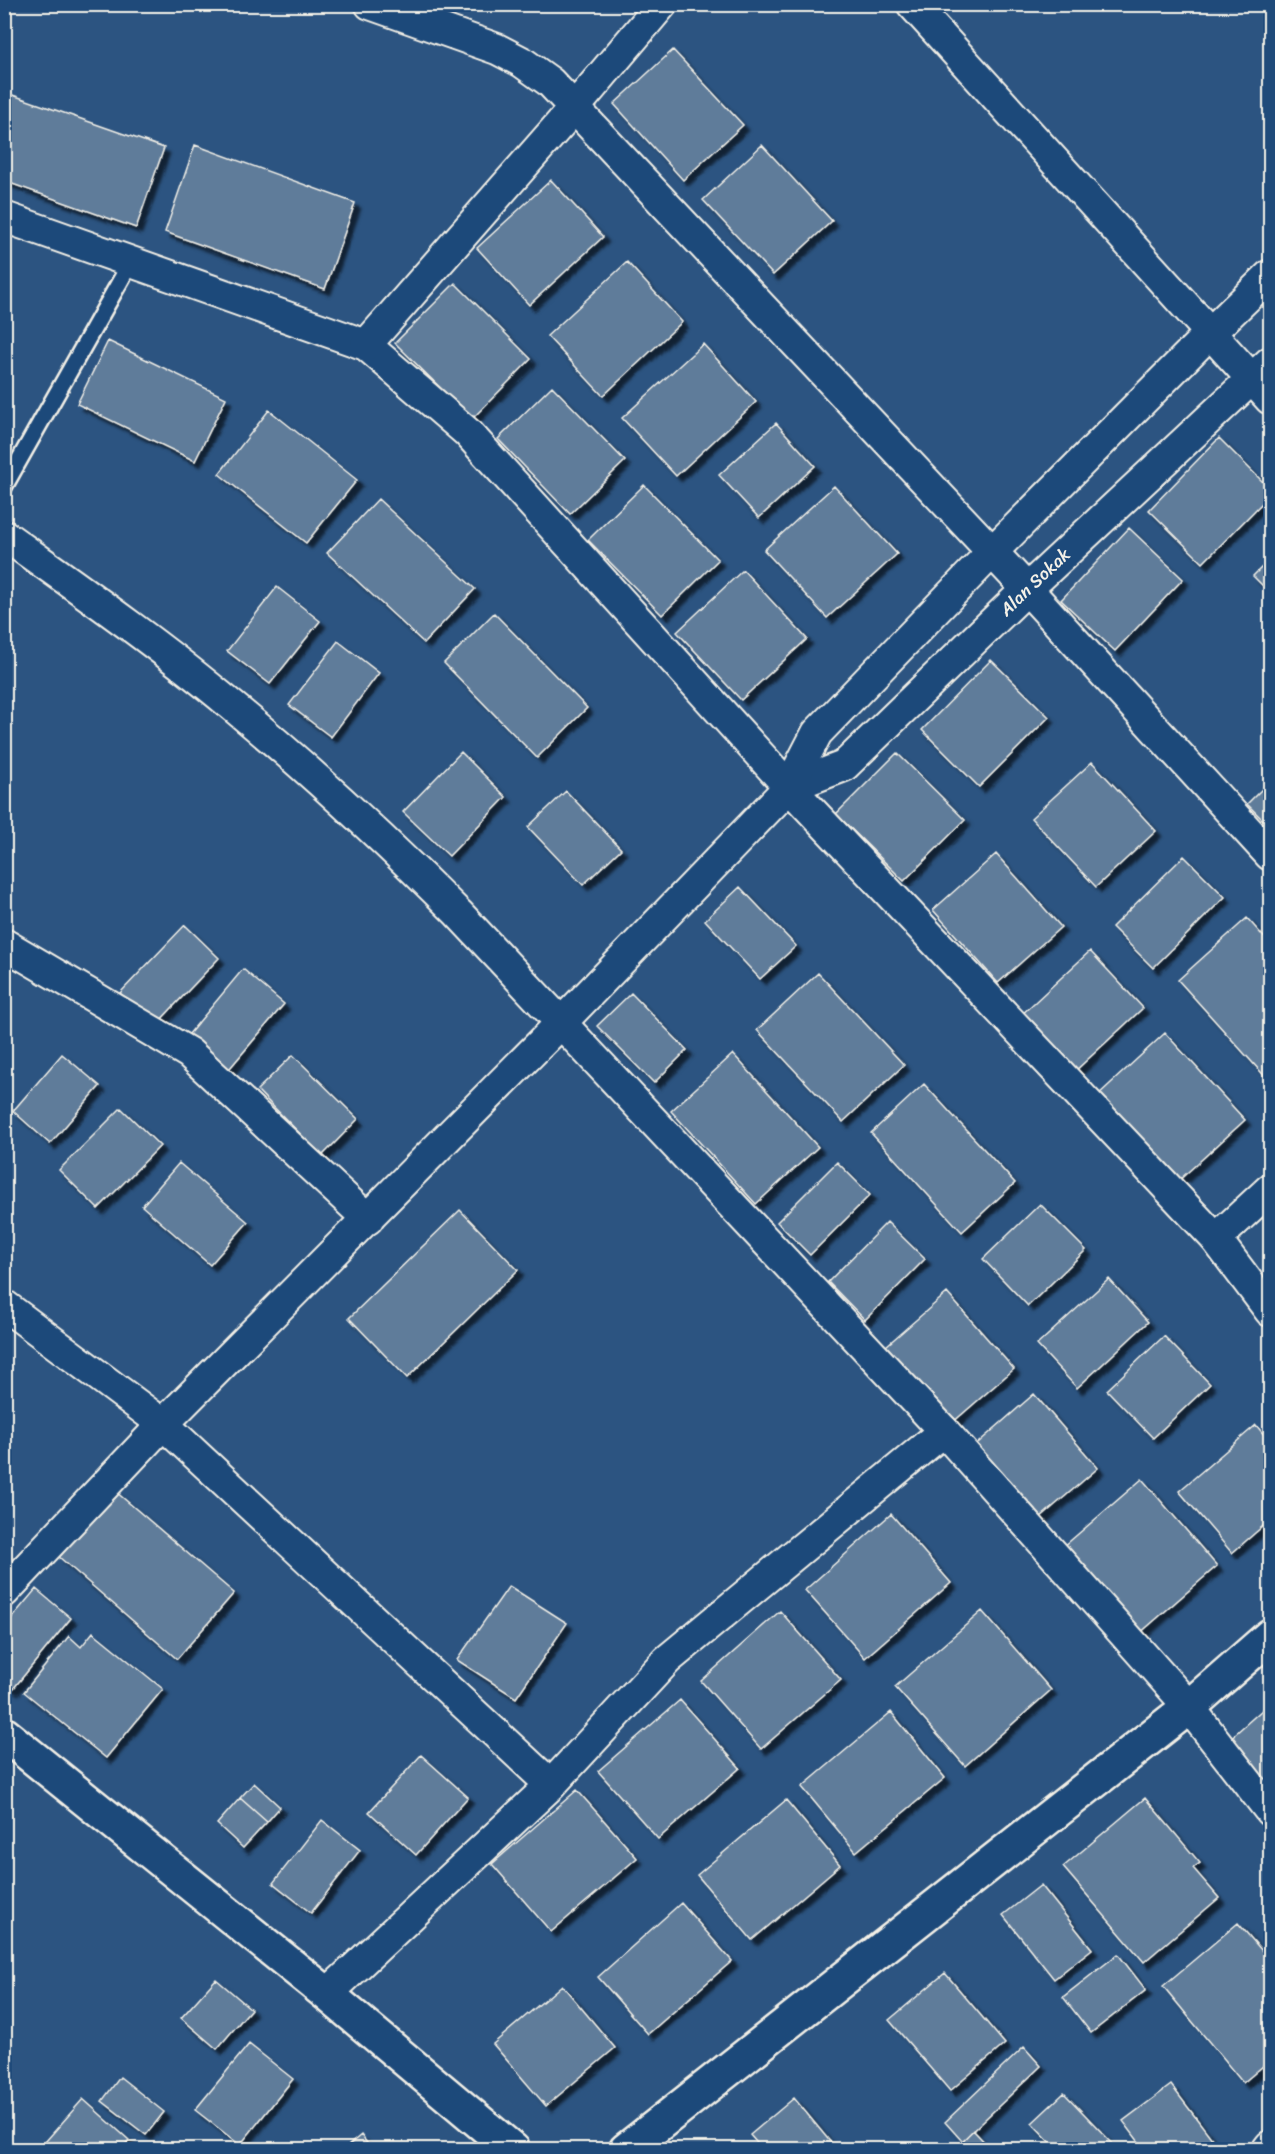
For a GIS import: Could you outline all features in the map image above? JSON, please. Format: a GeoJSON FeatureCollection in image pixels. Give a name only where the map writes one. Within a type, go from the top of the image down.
{"type":"FeatureCollection","features":[{"type":"Feature","properties":{"kind":"street"},"geometry":{"type":"LineString","coordinates":[[370,4],[505,53],[550,82],[1027,589],[1270,855]]}},
{"type":"Feature","properties":{"kind":"street"},"geometry":{"type":"LineString","coordinates":[[366,345],[575,107],[662,4]]}},
{"type":"Feature","properties":{"kind":"street"},"geometry":{"type":"LineString","coordinates":[[912,4],[1210,333],[1264,380]]}},
{"type":"Feature","properties":{"kind":"street"},"geometry":{"type":"LineString","coordinates":[[4,217],[366,345],[468,433],[789,787],[1216,1239],[1270,1311]]}},
{"type":"Feature","properties":{"kind":"street"},"geometry":{"type":"LineString","coordinates":[[4,1592],[163,1424],[561,1023],[789,787],[817,733],[992,552],[1270,275]]}},
{"type":"Feature","properties":{"kind":"street","name":"Alan Sokak"},"geometry":{"type":"LineString","coordinates":[[789,787],[844,766],[1027,589],[1264,380]]}},
{"type":"Feature","properties":{"kind":"street"},"geometry":{"type":"LineString","coordinates":[[4,535],[141,634],[229,702],[318,778],[450,904],[944,1431],[1189,1707],[1270,1811]]}},
{"type":"Feature","properties":{"kind":"street"},"geometry":{"type":"LineString","coordinates":[[4,944],[189,1053],[368,1219]]}},
{"type":"Feature","properties":{"kind":"street"},"geometry":{"type":"LineString","coordinates":[[1216,1239],[1270,1189]]}},
{"type":"Feature","properties":{"kind":"street"},"geometry":{"type":"LineString","coordinates":[[4,1305],[163,1424],[551,1785]]}},
{"type":"Feature","properties":{"kind":"street"},"geometry":{"type":"LineString","coordinates":[[327,1994],[551,1785],[667,1660],[944,1431]]}},
{"type":"Feature","properties":{"kind":"street"},"geometry":{"type":"LineString","coordinates":[[626,2150],[1189,1707],[1270,1636]]}},
{"type":"Feature","properties":{"kind":"street"},"geometry":{"type":"LineString","coordinates":[[4,1734],[327,1994],[513,2150]]}},
{"type":"Feature","properties":{"kind":"street"},"geometry":{"type":"LineString","coordinates":[[1267,2150],[1270,2146]]}},
{"type":"Feature","properties":{"kind":"lane"},"geometry":{"type":"LineString","coordinates":[[4,487],[131,262]]}},
{"type":"Feature","properties":{"kind":"building"},"geometry":{"type":"Polygon","coordinates":[[[673,50],[743,125],[683,180],[614,104],[673,50]]]}},
{"type":"Feature","properties":{"kind":"building"},"geometry":{"type":"Polygon","coordinates":[[[4,92],[164,148],[136,228],[4,181],[4,92]]]}},
{"type":"Feature","properties":{"kind":"building"},"geometry":{"type":"Polygon","coordinates":[[[195,145],[355,203],[325,289],[165,232],[195,145]]]}},
{"type":"Feature","properties":{"kind":"building"},"geometry":{"type":"Polygon","coordinates":[[[762,145],[832,221],[773,275],[703,200],[762,145]]]}},
{"type":"Feature","properties":{"kind":"building"},"geometry":{"type":"Polygon","coordinates":[[[551,180],[603,237],[529,305],[477,248],[551,180]]]}},
{"type":"Feature","properties":{"kind":"building"},"geometry":{"type":"Polygon","coordinates":[[[627,262],[682,322],[603,396],[547,336],[627,262]]]}},
{"type":"Feature","properties":{"kind":"building"},"geometry":{"type":"Polygon","coordinates":[[[455,283],[531,359],[472,419],[395,343],[455,283]]]}},
{"type":"Feature","properties":{"kind":"building"},"geometry":{"type":"Polygon","coordinates":[[[108,341],[226,398],[195,461],[77,404],[108,341]]]}},
{"type":"Feature","properties":{"kind":"building"},"geometry":{"type":"Polygon","coordinates":[[[703,344],[756,402],[676,476],[622,418],[703,344]]]}},
{"type":"Feature","properties":{"kind":"building"},"geometry":{"type":"Polygon","coordinates":[[[552,386],[625,461],[570,514],[498,439],[552,386]]]}},
{"type":"Feature","properties":{"kind":"building"},"geometry":{"type":"Polygon","coordinates":[[[269,410],[357,480],[306,543],[219,474],[269,410]]]}},
{"type":"Feature","properties":{"kind":"building"},"geometry":{"type":"Polygon","coordinates":[[[776,423],[815,466],[759,518],[719,475],[776,423]]]}},
{"type":"Feature","properties":{"kind":"building"},"geometry":{"type":"Polygon","coordinates":[[[1219,438],[1270,489],[1270,495],[1203,563],[1149,510],[1219,438]]]}},
{"type":"Feature","properties":{"kind":"building"},"geometry":{"type":"Polygon","coordinates":[[[644,485],[718,560],[662,615],[588,540],[644,485]]]}},
{"type":"Feature","properties":{"kind":"building"},"geometry":{"type":"Polygon","coordinates":[[[834,486],[897,554],[827,618],[764,550],[834,486]]]}},
{"type":"Feature","properties":{"kind":"building"},"geometry":{"type":"Polygon","coordinates":[[[378,499],[475,589],[424,643],[327,553],[378,499]]]}},
{"type":"Feature","properties":{"kind":"building"},"geometry":{"type":"Polygon","coordinates":[[[1129,528],[1183,579],[1115,651],[1061,600],[1129,528]]]}},
{"type":"Feature","properties":{"kind":"building"},"geometry":{"type":"Polygon","coordinates":[[[1270,559],[1270,593],[1253,576],[1270,559]]]}},
{"type":"Feature","properties":{"kind":"building"},"geometry":{"type":"Polygon","coordinates":[[[743,570],[807,639],[741,700],[677,632],[743,570]]]}},
{"type":"Feature","properties":{"kind":"building"},"geometry":{"type":"Polygon","coordinates":[[[277,587],[320,621],[270,684],[227,651],[277,587]]]}},
{"type":"Feature","properties":{"kind":"building"},"geometry":{"type":"Polygon","coordinates":[[[494,613],[587,708],[537,758],[444,663],[494,613]]]}},
{"type":"Feature","properties":{"kind":"building"},"geometry":{"type":"Polygon","coordinates":[[[338,641],[379,673],[331,737],[289,705],[338,641]]]}},
{"type":"Feature","properties":{"kind":"building"},"geometry":{"type":"Polygon","coordinates":[[[991,660],[1049,717],[979,787],[922,730],[991,660]]]}},
{"type":"Feature","properties":{"kind":"building"},"geometry":{"type":"Polygon","coordinates":[[[461,752],[506,797],[449,856],[403,812],[461,752]]]}},
{"type":"Feature","properties":{"kind":"building"},"geometry":{"type":"Polygon","coordinates":[[[897,753],[965,820],[904,881],[836,814],[897,753]]]}},
{"type":"Feature","properties":{"kind":"building"},"geometry":{"type":"Polygon","coordinates":[[[1092,762],[1156,831],[1096,887],[1031,818],[1092,762]]]}},
{"type":"Feature","properties":{"kind":"building"},"geometry":{"type":"Polygon","coordinates":[[[1270,781],[1270,827],[1247,804],[1270,781]]]}},
{"type":"Feature","properties":{"kind":"building"},"geometry":{"type":"Polygon","coordinates":[[[566,791],[621,849],[583,885],[528,827],[566,791]]]}},
{"type":"Feature","properties":{"kind":"building"},"geometry":{"type":"Polygon","coordinates":[[[996,854],[1061,927],[998,983],[933,910],[996,854]]]}},
{"type":"Feature","properties":{"kind":"building"},"geometry":{"type":"Polygon","coordinates":[[[1184,856],[1225,897],[1153,968],[1112,927],[1184,856]]]}},
{"type":"Feature","properties":{"kind":"building"},"geometry":{"type":"Polygon","coordinates":[[[740,887],[796,946],[760,979],[705,920],[740,887]]]}},
{"type":"Feature","properties":{"kind":"building"},"geometry":{"type":"Polygon","coordinates":[[[1247,918],[1270,944],[1270,1082],[1178,980],[1247,918]]]}},
{"type":"Feature","properties":{"kind":"building"},"geometry":{"type":"Polygon","coordinates":[[[185,925],[219,958],[155,1026],[120,993],[185,925]]]}},
{"type":"Feature","properties":{"kind":"building"},"geometry":{"type":"Polygon","coordinates":[[[1090,951],[1143,1008],[1073,1073],[1020,1016],[1090,951]]]}},
{"type":"Feature","properties":{"kind":"building"},"geometry":{"type":"Polygon","coordinates":[[[243,969],[284,1004],[225,1074],[184,1040],[243,969]]]}},
{"type":"Feature","properties":{"kind":"building"},"geometry":{"type":"Polygon","coordinates":[[[818,973],[904,1065],[843,1122],[757,1030],[818,973]]]}},
{"type":"Feature","properties":{"kind":"building"},"geometry":{"type":"Polygon","coordinates":[[[631,993],[687,1050],[654,1083],[597,1026],[631,993]]]}},
{"type":"Feature","properties":{"kind":"building"},"geometry":{"type":"Polygon","coordinates":[[[1165,1033],[1245,1120],[1177,1182],[1097,1096],[1165,1033]]]}},
{"type":"Feature","properties":{"kind":"building"},"geometry":{"type":"Polygon","coordinates":[[[62,1054],[100,1086],[50,1144],[13,1111],[62,1054]]]}},
{"type":"Feature","properties":{"kind":"building"},"geometry":{"type":"Polygon","coordinates":[[[733,1054],[818,1147],[756,1204],[671,1111],[733,1054]]]}},
{"type":"Feature","properties":{"kind":"building"},"geometry":{"type":"Polygon","coordinates":[[[293,1055],[358,1119],[322,1156],[257,1090],[293,1055]]]}},
{"type":"Feature","properties":{"kind":"building"},"geometry":{"type":"Polygon","coordinates":[[[924,1084],[1015,1183],[962,1232],[871,1133],[924,1084]]]}},
{"type":"Feature","properties":{"kind":"building"},"geometry":{"type":"Polygon","coordinates":[[[121,1108],[160,1146],[98,1209],[59,1170],[121,1108]]]}},
{"type":"Feature","properties":{"kind":"building"},"geometry":{"type":"Polygon","coordinates":[[[837,1162],[870,1195],[810,1255],[777,1222],[837,1162]]]}},
{"type":"Feature","properties":{"kind":"building"},"geometry":{"type":"Polygon","coordinates":[[[179,1163],[248,1222],[210,1265],[142,1206],[179,1163]]]}},
{"type":"Feature","properties":{"kind":"building"},"geometry":{"type":"Polygon","coordinates":[[[1040,1204],[1086,1250],[1028,1306],[983,1259],[1040,1204]]]}},
{"type":"Feature","properties":{"kind":"building"},"geometry":{"type":"Polygon","coordinates":[[[460,1210],[518,1270],[407,1378],[349,1318],[460,1210]]]}},
{"type":"Feature","properties":{"kind":"building"},"geometry":{"type":"Polygon","coordinates":[[[887,1222],[925,1259],[865,1320],[828,1282],[887,1222]]]}},
{"type":"Feature","properties":{"kind":"building"},"geometry":{"type":"Polygon","coordinates":[[[1109,1279],[1148,1322],[1077,1388],[1037,1345],[1109,1279]]]}},
{"type":"Feature","properties":{"kind":"building"},"geometry":{"type":"Polygon","coordinates":[[[947,1293],[1014,1369],[952,1423],[886,1346],[947,1293]]]}},
{"type":"Feature","properties":{"kind":"building"},"geometry":{"type":"Polygon","coordinates":[[[1164,1336],[1210,1384],[1153,1438],[1107,1390],[1164,1336]]]}},
{"type":"Feature","properties":{"kind":"building"},"geometry":{"type":"Polygon","coordinates":[[[1034,1394],[1098,1468],[1034,1523],[971,1449],[1034,1394]]]}},
{"type":"Feature","properties":{"kind":"building"},"geometry":{"type":"Polygon","coordinates":[[[1256,1425],[1270,1442],[1270,1520],[1232,1553],[1179,1491],[1256,1425]]]}},
{"type":"Feature","properties":{"kind":"building"},"geometry":{"type":"Polygon","coordinates":[[[1142,1479],[1217,1566],[1139,1634],[1063,1547],[1142,1479]]]}},
{"type":"Feature","properties":{"kind":"building"},"geometry":{"type":"Polygon","coordinates":[[[115,1491],[234,1593],[177,1659],[59,1557],[115,1491]]]}},
{"type":"Feature","properties":{"kind":"building"},"geometry":{"type":"Polygon","coordinates":[[[891,1514],[951,1583],[865,1658],[805,1590],[891,1514]]]}},
{"type":"Feature","properties":{"kind":"building"},"geometry":{"type":"Polygon","coordinates":[[[509,1586],[567,1623],[516,1698],[457,1660],[509,1586]]]}},
{"type":"Feature","properties":{"kind":"building"},"geometry":{"type":"Polygon","coordinates":[[[36,1589],[71,1618],[13,1689],[4,1683],[4,1627],[36,1589]]]}},
{"type":"Feature","properties":{"kind":"building"},"geometry":{"type":"Polygon","coordinates":[[[780,1611],[841,1680],[761,1749],[701,1681],[780,1611]]]}},
{"type":"Feature","properties":{"kind":"building"},"geometry":{"type":"Polygon","coordinates":[[[982,1611],[1051,1690],[965,1766],[895,1687],[982,1611]]]}},
{"type":"Feature","properties":{"kind":"building"},"geometry":{"type":"Polygon","coordinates":[[[93,1632],[163,1689],[106,1758],[24,1692],[69,1636],[81,1647],[93,1632]]]}},
{"type":"Feature","properties":{"kind":"building"},"geometry":{"type":"Polygon","coordinates":[[[680,1700],[740,1768],[658,1839],[598,1771],[680,1700]]]}},
{"type":"Feature","properties":{"kind":"building"},"geometry":{"type":"Polygon","coordinates":[[[1270,1703],[1270,1793],[1226,1742],[1270,1703]]]}},
{"type":"Feature","properties":{"kind":"building"},"geometry":{"type":"Polygon","coordinates":[[[891,1712],[945,1778],[856,1852],[802,1787],[891,1712]]]}},
{"type":"Feature","properties":{"kind":"building"},"geometry":{"type":"Polygon","coordinates":[[[421,1755],[468,1797],[416,1855],[369,1812],[421,1755]]]}},
{"type":"Feature","properties":{"kind":"building"},"geometry":{"type":"Polygon","coordinates":[[[254,1783],[280,1807],[267,1822],[240,1798],[254,1783]]]}},
{"type":"Feature","properties":{"kind":"building"},"geometry":{"type":"Polygon","coordinates":[[[577,1790],[637,1858],[551,1932],[492,1864],[577,1790]]]}},
{"type":"Feature","properties":{"kind":"building"},"geometry":{"type":"Polygon","coordinates":[[[240,1798],[267,1822],[243,1848],[217,1824],[240,1798]]]}},
{"type":"Feature","properties":{"kind":"building"},"geometry":{"type":"Polygon","coordinates":[[[1145,1798],[1200,1863],[1193,1868],[1219,1898],[1144,1962],[1063,1867],[1145,1798]]]}},
{"type":"Feature","properties":{"kind":"building"},"geometry":{"type":"Polygon","coordinates":[[[786,1800],[840,1865],[752,1940],[697,1875],[786,1800]]]}},
{"type":"Feature","properties":{"kind":"building"},"geometry":{"type":"Polygon","coordinates":[[[322,1820],[360,1850],[311,1913],[273,1883],[322,1820]]]}},
{"type":"Feature","properties":{"kind":"building"},"geometry":{"type":"Polygon","coordinates":[[[1041,1885],[1092,1949],[1054,1979],[1003,1915],[1041,1885]]]}},
{"type":"Feature","properties":{"kind":"building"},"geometry":{"type":"Polygon","coordinates":[[[681,1903],[732,1961],[648,2034],[598,1977],[681,1903]]]}},
{"type":"Feature","properties":{"kind":"building"},"geometry":{"type":"Polygon","coordinates":[[[1238,1923],[1263,1952],[1270,1947],[1270,2060],[1243,2083],[1163,1986],[1238,1923]]]}},
{"type":"Feature","properties":{"kind":"building"},"geometry":{"type":"Polygon","coordinates":[[[1118,1954],[1146,1990],[1091,2033],[1063,1997],[1118,1954]]]}},
{"type":"Feature","properties":{"kind":"building"},"geometry":{"type":"Polygon","coordinates":[[[945,1973],[1005,2044],[950,2091],[889,2020],[945,1973]]]}},
{"type":"Feature","properties":{"kind":"building"},"geometry":{"type":"Polygon","coordinates":[[[216,1979],[251,2009],[217,2049],[181,2018],[216,1979]]]}},
{"type":"Feature","properties":{"kind":"building"},"geometry":{"type":"Polygon","coordinates":[[[562,1985],[615,2048],[546,2106],[493,2044],[562,1985]]]}},
{"type":"Feature","properties":{"kind":"building"},"geometry":{"type":"Polygon","coordinates":[[[249,2044],[293,2079],[240,2145],[195,2110],[249,2044]]]}},
{"type":"Feature","properties":{"kind":"building"},"geometry":{"type":"Polygon","coordinates":[[[1024,2047],[1041,2066],[962,2141],[945,2122],[1024,2047]]]}},
{"type":"Feature","properties":{"kind":"building"},"geometry":{"type":"Polygon","coordinates":[[[120,2077],[164,2112],[146,2135],[102,2101],[120,2077]]]}},
{"type":"Feature","properties":{"kind":"building"},"geometry":{"type":"Polygon","coordinates":[[[1171,2085],[1219,2148],[1216,2150],[1145,2150],[1123,2121],[1171,2085]]]}},
{"type":"Feature","properties":{"kind":"building"},"geometry":{"type":"Polygon","coordinates":[[[1064,2093],[1112,2143],[1105,2150],[1058,2150],[1032,2123],[1064,2093]]]}},
{"type":"Feature","properties":{"kind":"building"},"geometry":{"type":"Polygon","coordinates":[[[794,2098],[837,2150],[763,2150],[750,2135],[794,2098]]]}},
{"type":"Feature","properties":{"kind":"building"},"geometry":{"type":"Polygon","coordinates":[[[83,2099],[129,2140],[120,2150],[38,2150],[83,2099]]]}},
{"type":"Feature","properties":{"kind":"building"},"geometry":{"type":"Polygon","coordinates":[[[973,2130],[992,2150],[954,2150],[973,2130]]]}},
{"type":"Feature","properties":{"kind":"building"},"geometry":{"type":"Polygon","coordinates":[[[361,2135],[372,2150],[343,2150],[361,2135]]]}}]}
